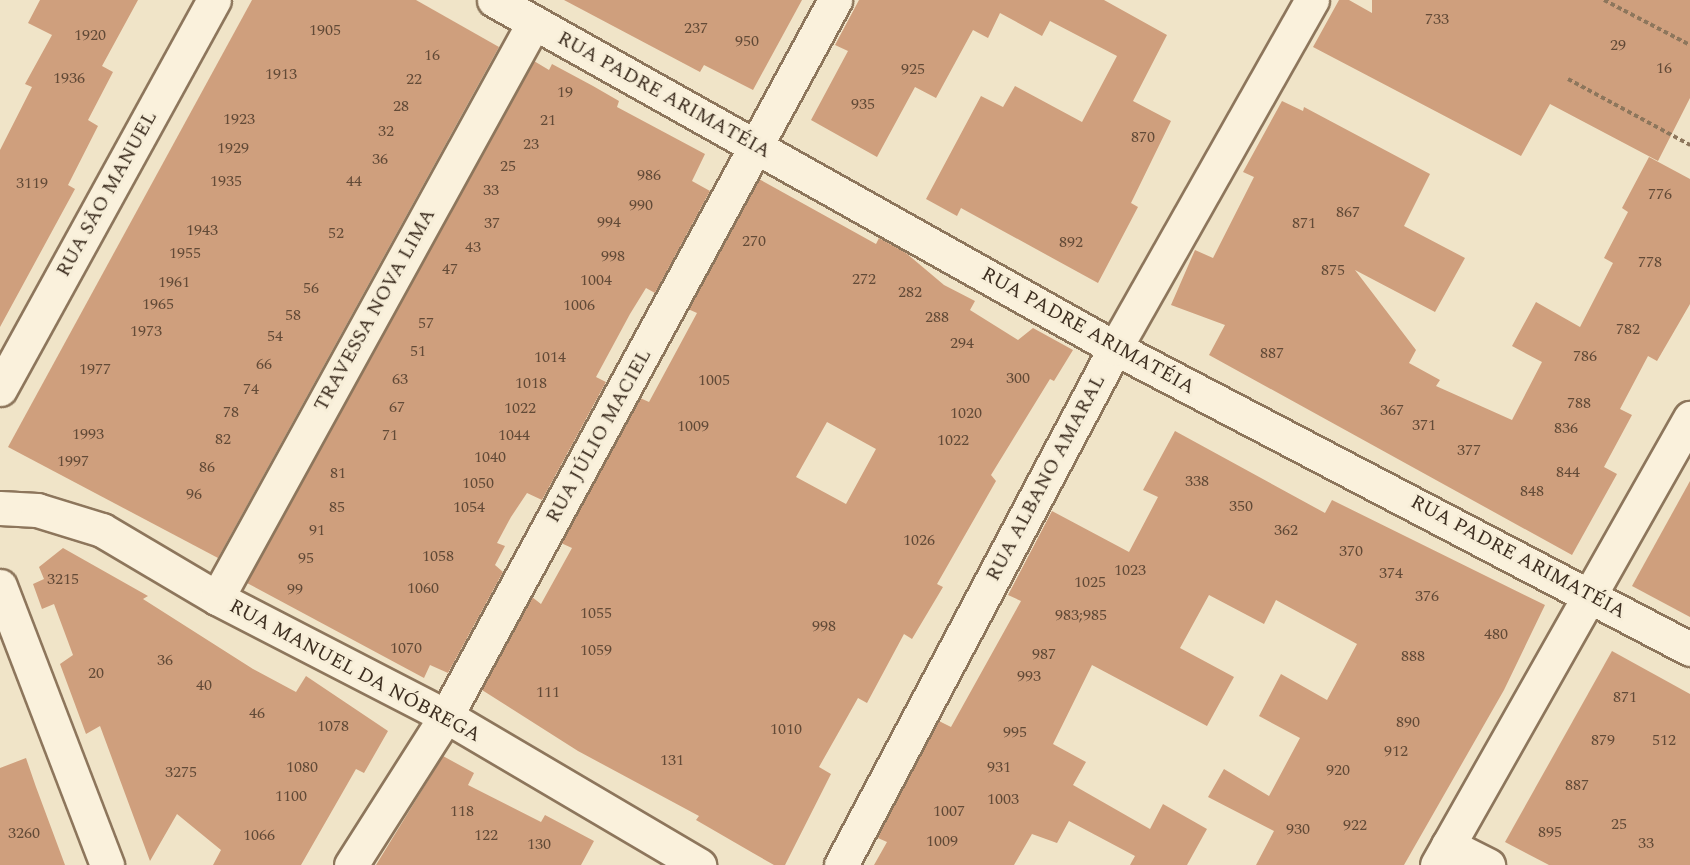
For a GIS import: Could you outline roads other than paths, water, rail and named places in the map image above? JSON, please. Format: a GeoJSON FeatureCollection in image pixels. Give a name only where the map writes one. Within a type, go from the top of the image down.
{"type":"FeatureCollection","features":[{"type":"Feature","properties":{"kind":"street","name":"RUA SÃO MANUEL"},"geometry":{"type":"LineString","coordinates":[[0,389],[214,0]]}},
{"type":"Feature","properties":{"kind":"street","name":"RUA PADRE ARIMATÉIA"},"geometry":{"type":"LineString","coordinates":[[494,0],[1115,348],[1592,594],[1690,649]]}},
{"type":"Feature","properties":{"kind":"street","name":"RUA JÚLIO MACIEL"},"geometry":{"type":"LineString","coordinates":[[351,865],[446,716],[836,0]]}},
{"type":"Feature","properties":{"kind":"street","name":"RUA ALBANO AMARAL"},"geometry":{"type":"LineString","coordinates":[[841,865],[1115,348],[1312,0]]}},
{"type":"Feature","properties":{"kind":"street","name":"TRAVESSA NOVA LIMA"},"geometry":{"type":"LineString","coordinates":[[217,598],[534,22]]}},
{"type":"Feature","properties":{"kind":"street"},"geometry":{"type":"LineString","coordinates":[[1488,865],[1443,855],[1690,418]]}},
{"type":"Feature","properties":{"kind":"street","name":"RUA MANUEL DA NÓBREGA"},"geometry":{"type":"LineString","coordinates":[[0,508],[46,512],[102,530],[217,598],[446,716],[699,865]]}},
{"type":"Feature","properties":{"kind":"street"},"geometry":{"type":"LineString","coordinates":[[0,586],[107,865]]}}]}
